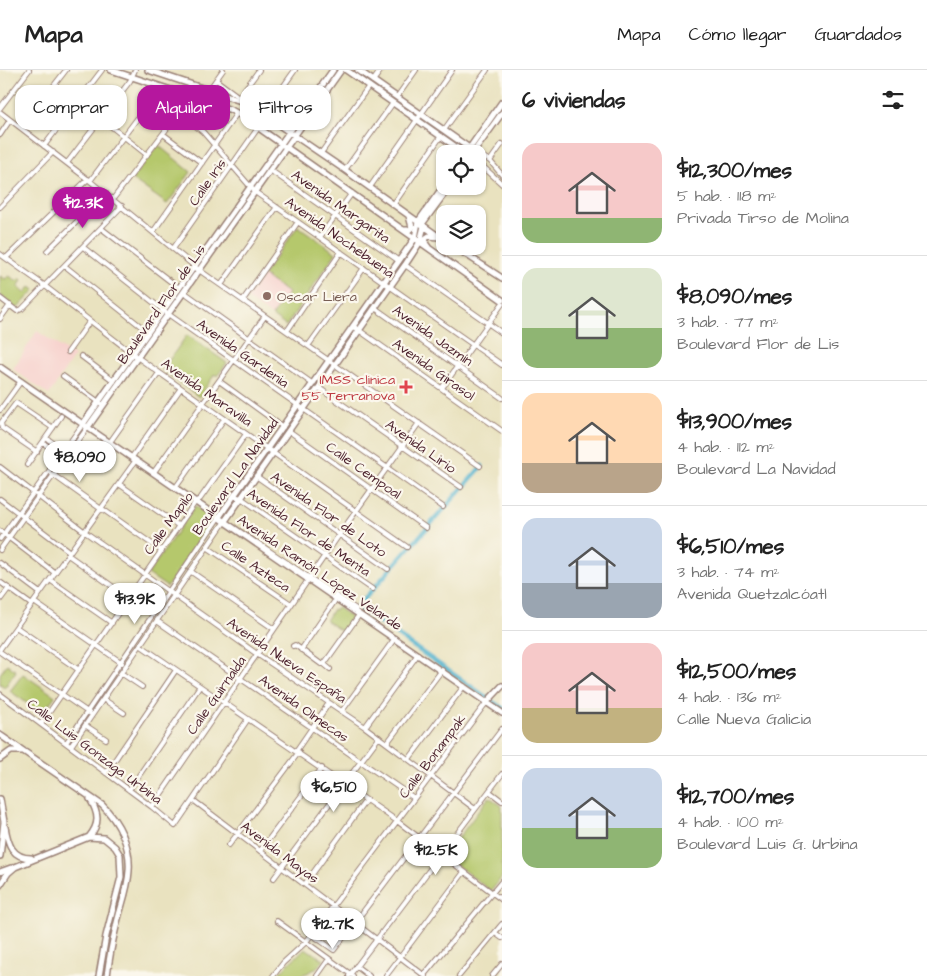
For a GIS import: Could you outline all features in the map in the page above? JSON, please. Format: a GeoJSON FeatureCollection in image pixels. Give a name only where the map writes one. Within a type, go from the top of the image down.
{"type":"FeatureCollection","features":[{"type":"Feature","properties":{"kind":"street"},"geometry":{"type":"LineString","coordinates":[[15,124],[0,110],[29,70]]}},
{"type":"Feature","properties":{"kind":"street"},"geometry":{"type":"LineString","coordinates":[[54,85],[66,70]]}},
{"type":"Feature","properties":{"kind":"street"},"geometry":{"type":"LineString","coordinates":[[91,85],[102,70]]}},
{"type":"Feature","properties":{"kind":"street"},"geometry":{"type":"LineString","coordinates":[[111,70],[155,85]]}},
{"type":"Feature","properties":{"kind":"street"},"geometry":{"type":"LineString","coordinates":[[126,85],[135,70]]}},
{"type":"Feature","properties":{"kind":"street"},"geometry":{"type":"LineString","coordinates":[[148,70],[195,85]]}},
{"type":"Feature","properties":{"kind":"street"},"geometry":{"type":"LineString","coordinates":[[212,85],[223,70]]}},
{"type":"Feature","properties":{"kind":"street"},"geometry":{"type":"LineString","coordinates":[[238,99],[259,70]]}},
{"type":"Feature","properties":{"kind":"street"},"geometry":{"type":"LineString","coordinates":[[284,85],[295,70]]}},
{"type":"Feature","properties":{"kind":"street","name":"Boulevard Flor de Lis"},"geometry":{"type":"LineString","coordinates":[[0,550],[53,476],[85,425],[253,189],[281,143],[333,70]]}},
{"type":"Feature","properties":{"kind":"street","name":"Boulevard Flor de Lis"},"geometry":{"type":"LineString","coordinates":[[253,189],[270,170],[341,70]]}},
{"type":"Feature","properties":{"kind":"street"},"geometry":{"type":"LineString","coordinates":[[346,70],[454,145]]}},
{"type":"Feature","properties":{"kind":"street"},"geometry":{"type":"LineString","coordinates":[[358,70],[465,145]]}},
{"type":"Feature","properties":{"kind":"street"},"geometry":{"type":"LineString","coordinates":[[373,81],[381,70]]}},
{"type":"Feature","properties":{"kind":"street"},"geometry":{"type":"LineString","coordinates":[[397,97],[416,70]]}},
{"type":"Feature","properties":{"kind":"street"},"geometry":{"type":"LineString","coordinates":[[370,187],[452,70]]}},
{"type":"Feature","properties":{"kind":"street"},"geometry":{"type":"LineString","coordinates":[[444,130],[487,70]]}},
{"type":"Feature","properties":{"kind":"street"},"geometry":{"type":"LineString","coordinates":[[216,80],[238,99]]}},
{"type":"Feature","properties":{"kind":"street"},"geometry":{"type":"LineString","coordinates":[[321,153],[369,86]]}},
{"type":"Feature","properties":{"kind":"street"},"geometry":{"type":"LineString","coordinates":[[230,97],[238,99]]}},
{"type":"Feature","properties":{"kind":"street"},"geometry":{"type":"LineString","coordinates":[[477,145],[502,102]]}},
{"type":"Feature","properties":{"kind":"street"},"geometry":{"type":"LineString","coordinates":[[345,170],[393,103]]}},
{"type":"Feature","properties":{"kind":"street"},"geometry":{"type":"LineString","coordinates":[[230,111],[240,115]]}},
{"type":"Feature","properties":{"kind":"street"},"geometry":{"type":"LineString","coordinates":[[153,232],[237,113]]}},
{"type":"Feature","properties":{"kind":"street"},"geometry":{"type":"LineString","coordinates":[[478,145],[502,113]]}},
{"type":"Feature","properties":{"kind":"street"},"geometry":{"type":"LineString","coordinates":[[6,258],[89,180],[137,119]]}},
{"type":"Feature","properties":{"kind":"street"},"geometry":{"type":"LineString","coordinates":[[0,135],[10,120]]}},
{"type":"Feature","properties":{"kind":"street"},"geometry":{"type":"LineString","coordinates":[[24,130],[106,193],[220,286],[243,300],[480,466]]}},
{"type":"Feature","properties":{"kind":"street"},"geometry":{"type":"LineString","coordinates":[[44,146],[56,130]]}},
{"type":"Feature","properties":{"kind":"street"},"geometry":{"type":"LineString","coordinates":[[68,163],[93,130]]}},
{"type":"Feature","properties":{"kind":"street"},"geometry":{"type":"LineString","coordinates":[[115,130],[147,155]]}},
{"type":"Feature","properties":{"kind":"street"},"geometry":{"type":"LineString","coordinates":[[113,199],[166,130]]}},
{"type":"Feature","properties":{"kind":"street","name":"Avenida Nochebuena"},"geometry":{"type":"LineString","coordinates":[[200,130],[253,189],[502,366]]}},
{"type":"Feature","properties":{"kind":"street","name":"Calle Iris"},"geometry":{"type":"LineString","coordinates":[[173,249],[257,130]]}},
{"type":"Feature","properties":{"kind":"street"},"geometry":{"type":"LineString","coordinates":[[261,130],[502,300]]}},
{"type":"Feature","properties":{"kind":"street"},"geometry":{"type":"LineString","coordinates":[[287,130],[436,235]]}},
{"type":"Feature","properties":{"kind":"street"},"geometry":{"type":"LineString","coordinates":[[163,134],[202,163]]}},
{"type":"Feature","properties":{"kind":"street"},"geometry":{"type":"LineString","coordinates":[[393,205],[441,136]]}},
{"type":"Feature","properties":{"kind":"street"},"geometry":{"type":"LineString","coordinates":[[490,161],[502,144]]}},
{"type":"Feature","properties":{"kind":"street"},"geometry":{"type":"LineString","coordinates":[[0,207],[53,152]]}},
{"type":"Feature","properties":{"kind":"street"},"geometry":{"type":"LineString","coordinates":[[486,159],[502,176]]}},
{"type":"Feature","properties":{"kind":"street"},"geometry":{"type":"LineString","coordinates":[[486,169],[502,184]]}},
{"type":"Feature","properties":{"kind":"street","name":"Avenida Margarita"},"geometry":{"type":"LineString","coordinates":[[270,170],[399,261]]}},
{"type":"Feature","properties":{"kind":"street"},"geometry":{"type":"LineString","coordinates":[[47,251],[106,193]]}},
{"type":"Feature","properties":{"kind":"street"},"geometry":{"type":"LineString","coordinates":[[320,237],[352,193]]}},
{"type":"Feature","properties":{"kind":"street"},"geometry":{"type":"LineString","coordinates":[[422,224],[439,195]]}},
{"type":"Feature","properties":{"kind":"street"},"geometry":{"type":"LineString","coordinates":[[422,224],[443,195]]}},
{"type":"Feature","properties":{"kind":"street"},"geometry":{"type":"LineString","coordinates":[[0,298],[17,311],[20,311],[122,206]]}},
{"type":"Feature","properties":{"kind":"street"},"geometry":{"type":"LineString","coordinates":[[220,286],[277,207]]}},
{"type":"Feature","properties":{"kind":"street"},"geometry":{"type":"LineString","coordinates":[[402,229],[408,231],[412,227],[409,216]]}},
{"type":"Feature","properties":{"kind":"street"},"geometry":{"type":"LineString","coordinates":[[243,300],[298,222]]}},
{"type":"Feature","properties":{"kind":"street","name":"Boulevard La Navidad"},"geometry":{"type":"LineString","coordinates":[[71,746],[190,571],[405,265],[417,240],[422,224]]}},
{"type":"Feature","properties":{"kind":"street"},"geometry":{"type":"LineString","coordinates":[[101,228],[181,290],[313,384]]}},
{"type":"Feature","properties":{"kind":"street"},"geometry":{"type":"LineString","coordinates":[[429,249],[425,243],[426,238],[429,236],[436,237]]}},
{"type":"Feature","properties":{"kind":"street","name":"Boulevard La Navidad"},"geometry":{"type":"LineString","coordinates":[[66,743],[219,517],[399,261],[417,240]]}},
{"type":"Feature","properties":{"kind":"street","name":"Avenida Gardenia"},"geometry":{"type":"LineString","coordinates":[[83,247],[166,312],[442,507]]}},
{"type":"Feature","properties":{"kind":"street"},"geometry":{"type":"LineString","coordinates":[[287,331],[341,252]]}},
{"type":"Feature","properties":{"kind":"street","name":"Avenida Maravilla"},"geometry":{"type":"LineString","coordinates":[[0,254],[46,286],[159,373],[407,547]]}},
{"type":"Feature","properties":{"kind":"street"},"geometry":{"type":"LineString","coordinates":[[467,255],[502,278]]}},
{"type":"Feature","properties":{"kind":"street"},"geometry":{"type":"LineString","coordinates":[[405,265],[502,333]]}},
{"type":"Feature","properties":{"kind":"street"},"geometry":{"type":"LineString","coordinates":[[65,266],[148,332]]}},
{"type":"Feature","properties":{"kind":"street"},"geometry":{"type":"LineString","coordinates":[[308,346],[364,268]]}},
{"type":"Feature","properties":{"kind":"street"},"geometry":{"type":"LineString","coordinates":[[442,388],[502,304]]}},
{"type":"Feature","properties":{"kind":"street"},"geometry":{"type":"LineString","coordinates":[[0,319],[10,305]]}},
{"type":"Feature","properties":{"kind":"street","name":"Avenida Jazmín"},"geometry":{"type":"LineString","coordinates":[[375,308],[502,398]]}},
{"type":"Feature","properties":{"kind":"street","name":"Boulevard Flor de Lis"},"geometry":{"type":"LineString","coordinates":[[101,403],[114,381],[135,355],[148,332],[166,312]]}},
{"type":"Feature","properties":{"kind":"street"},"geometry":{"type":"LineString","coordinates":[[154,472],[265,316]]}},
{"type":"Feature","properties":{"kind":"street"},"geometry":{"type":"LineString","coordinates":[[68,352],[90,321]]}},
{"type":"Feature","properties":{"kind":"street","name":"Avenida Girasol"},"geometry":{"type":"LineString","coordinates":[[353,326],[502,431]]}},
{"type":"Feature","properties":{"kind":"street"},"geometry":{"type":"LineString","coordinates":[[81,356],[114,381]]}},
{"type":"Feature","properties":{"kind":"street","name":"Avenida Ramón López Velarde"},"geometry":{"type":"LineString","coordinates":[[0,367],[309,578],[359,615],[464,686],[489,700],[502,713]]}},
{"type":"Feature","properties":{"kind":"street"},"geometry":{"type":"LineString","coordinates":[[110,442],[159,373]]}},
{"type":"Feature","properties":{"kind":"street"},"geometry":{"type":"LineString","coordinates":[[62,376],[101,403]]}},
{"type":"Feature","properties":{"kind":"street"},"geometry":{"type":"LineString","coordinates":[[219,381],[283,427]]}},
{"type":"Feature","properties":{"kind":"street"},"geometry":{"type":"LineString","coordinates":[[0,410],[21,382]]}},
{"type":"Feature","properties":{"kind":"street"},"geometry":{"type":"LineString","coordinates":[[0,659],[1,652],[16,627],[119,484],[181,388]]}},
{"type":"Feature","properties":{"kind":"street","name":"Avenida Lirio"},"geometry":{"type":"LineString","coordinates":[[319,388],[461,487]]}},
{"type":"Feature","properties":{"kind":"street"},"geometry":{"type":"LineString","coordinates":[[37,452],[2,428],[1,423],[5,417],[16,404],[53,428]]}},
{"type":"Feature","properties":{"kind":"street"},"geometry":{"type":"LineString","coordinates":[[27,465],[61,416]]}},
{"type":"Feature","properties":{"kind":"street"},"geometry":{"type":"LineString","coordinates":[[176,487],[224,419]]}},
{"type":"Feature","properties":{"kind":"street","name":"Calle Guirnalda"},"geometry":{"type":"LineString","coordinates":[[152,807],[309,578],[419,424]]}},
{"type":"Feature","properties":{"kind":"street","name":"Boulevard Flor de Lis"},"geometry":{"type":"LineString","coordinates":[[0,539],[2,532],[19,513],[64,450],[85,425]]}},
{"type":"Feature","properties":{"kind":"street","name":"Calle Cempoal"},"geometry":{"type":"LineString","coordinates":[[289,431],[426,528]]}},
{"type":"Feature","properties":{"kind":"street","name":"Calle Mapilo"},"geometry":{"type":"LineString","coordinates":[[41,724],[196,501],[200,499],[246,434]]}},
{"type":"Feature","properties":{"kind":"street"},"geometry":{"type":"LineString","coordinates":[[46,438],[64,450]]}},
{"type":"Feature","properties":{"kind":"street"},"geometry":{"type":"LineString","coordinates":[[43,443],[61,455]]}},
{"type":"Feature","properties":{"kind":"street","name":"Avenida Nueva España"},"geometry":{"type":"LineString","coordinates":[[0,467],[85,532],[257,654],[379,737],[475,809]]}},
{"type":"Feature","properties":{"kind":"street"},"geometry":{"type":"LineString","coordinates":[[48,472],[162,550]]}},
{"type":"Feature","properties":{"kind":"street","name":"Avenida Flor de Loto"},"geometry":{"type":"LineString","coordinates":[[256,476],[388,569]]}},
{"type":"Feature","properties":{"kind":"street"},"geometry":{"type":"LineString","coordinates":[[119,484],[179,526]]}},
{"type":"Feature","properties":{"kind":"street","name":"Avenida Flor de Menta"},"geometry":{"type":"LineString","coordinates":[[234,496],[241,498],[372,589]]}},
{"type":"Feature","properties":{"kind":"street"},"geometry":{"type":"LineString","coordinates":[[0,499],[128,598]]}},
{"type":"Feature","properties":{"kind":"street"},"geometry":{"type":"LineString","coordinates":[[2,532],[55,573]]}},
{"type":"Feature","properties":{"kind":"street","name":"Calle Azteca"},"geometry":{"type":"LineString","coordinates":[[207,547],[291,604]]}},
{"type":"Feature","properties":{"kind":"street"},"geometry":{"type":"LineString","coordinates":[[0,563],[40,594]]}},
{"type":"Feature","properties":{"kind":"street"},"geometry":{"type":"LineString","coordinates":[[190,571],[274,629]]}},
{"type":"Feature","properties":{"kind":"street"},"geometry":{"type":"LineString","coordinates":[[309,578],[356,609]]}},
{"type":"Feature","properties":{"kind":"street"},"geometry":{"type":"LineString","coordinates":[[50,580],[112,623]]}},
{"type":"Feature","properties":{"kind":"street"},"geometry":{"type":"LineString","coordinates":[[0,582],[126,666]]}},
{"type":"Feature","properties":{"kind":"street"},"geometry":{"type":"LineString","coordinates":[[0,600],[9,588]]}},
{"type":"Feature","properties":{"kind":"street"},"geometry":{"type":"LineString","coordinates":[[301,650],[334,602]]}},
{"type":"Feature","properties":{"kind":"street"},"geometry":{"type":"LineString","coordinates":[[324,664],[359,615]]}},
{"type":"Feature","properties":{"kind":"street","name":"Avenida Olmecas"},"geometry":{"type":"LineString","coordinates":[[157,620],[414,798]]}},
{"type":"Feature","properties":{"kind":"street"},"geometry":{"type":"LineString","coordinates":[[16,627],[79,670]]}},
{"type":"Feature","properties":{"kind":"street"},"geometry":{"type":"LineString","coordinates":[[342,711],[395,638]]}},
{"type":"Feature","properties":{"kind":"street"},"geometry":{"type":"LineString","coordinates":[[140,645],[298,751],[397,821],[502,900]]}},
{"type":"Feature","properties":{"kind":"street"},"geometry":{"type":"LineString","coordinates":[[293,646],[295,645],[330,669]]}},
{"type":"Feature","properties":{"kind":"street"},"geometry":{"type":"LineString","coordinates":[[1,652],[92,715]]}},
{"type":"Feature","properties":{"kind":"street"},"geometry":{"type":"LineString","coordinates":[[364,727],[418,654]]}},
{"type":"Feature","properties":{"kind":"street"},"geometry":{"type":"LineString","coordinates":[[106,773],[176,670]]}},
{"type":"Feature","properties":{"kind":"street"},"geometry":{"type":"LineString","coordinates":[[387,743],[442,670]]}},
{"type":"Feature","properties":{"kind":"street"},"geometry":{"type":"LineString","coordinates":[[121,673],[142,687]]}},
{"type":"Feature","properties":{"kind":"street"},"geometry":{"type":"LineString","coordinates":[[128,790],[200,686]]}},
{"type":"Feature","properties":{"kind":"street"},"geometry":{"type":"LineString","coordinates":[[409,760],[464,686]]}},
{"type":"Feature","properties":{"kind":"street"},"geometry":{"type":"LineString","coordinates":[[489,700],[502,686]]}},
{"type":"Feature","properties":{"kind":"street","name":"Calle Luis Gonzaga Urbina"},"geometry":{"type":"LineString","coordinates":[[0,694],[175,826],[194,800]]}},
{"type":"Feature","properties":{"kind":"street"},"geometry":{"type":"LineString","coordinates":[[103,699],[124,713]]}},
{"type":"Feature","properties":{"kind":"street","name":"Calle Bonampak"},"geometry":{"type":"LineString","coordinates":[[273,976],[283,963],[306,942],[489,700]]}},
{"type":"Feature","properties":{"kind":"street"},"geometry":{"type":"LineString","coordinates":[[229,845],[298,751],[329,704]]}},
{"type":"Feature","properties":{"kind":"street"},"geometry":{"type":"LineString","coordinates":[[194,800],[248,719]]}},
{"type":"Feature","properties":{"kind":"street"},"geometry":{"type":"LineString","coordinates":[[85,725],[106,739]]}},
{"type":"Feature","properties":{"kind":"street"},"geometry":{"type":"LineString","coordinates":[[311,934],[334,950],[502,729]]}},
{"type":"Feature","properties":{"kind":"street"},"geometry":{"type":"LineString","coordinates":[[0,734],[102,806],[114,819],[126,845],[129,871],[107,976]]}},
{"type":"Feature","properties":{"kind":"street"},"geometry":{"type":"LineString","coordinates":[[274,878],[379,737]]}},
{"type":"Feature","properties":{"kind":"street"},"geometry":{"type":"LineString","coordinates":[[0,758],[11,751],[24,751]]}},
{"type":"Feature","properties":{"kind":"street"},"geometry":{"type":"LineString","coordinates":[[260,850],[322,768]]}},
{"type":"Feature","properties":{"kind":"street"},"geometry":{"type":"LineString","coordinates":[[277,921],[351,975],[502,774]]}},
{"type":"Feature","properties":{"kind":"street"},"geometry":{"type":"LineString","coordinates":[[489,791],[502,801]]}},
{"type":"Feature","properties":{"kind":"street"},"geometry":{"type":"LineString","coordinates":[[88,837],[95,830],[98,817],[96,808],[89,797]]}},
{"type":"Feature","properties":{"kind":"street"},"geometry":{"type":"LineString","coordinates":[[0,799],[7,841],[11,849],[17,855],[24,858],[34,858]]}},
{"type":"Feature","properties":{"kind":"street","name":"Avenida Mayas"},"geometry":{"type":"LineString","coordinates":[[194,800],[424,976]]}},
{"type":"Feature","properties":{"kind":"street"},"geometry":{"type":"LineString","coordinates":[[305,884],[366,800]]}},
{"type":"Feature","properties":{"kind":"street"},"geometry":{"type":"LineString","coordinates":[[0,856],[4,822]]}},
{"type":"Feature","properties":{"kind":"street"},"geometry":{"type":"LineString","coordinates":[[0,872],[88,837],[100,837],[108,841],[118,851],[121,877],[106,936],[99,976]]}},
{"type":"Feature","properties":{"kind":"street"},"geometry":{"type":"LineString","coordinates":[[0,885],[8,873],[15,867]]}},
{"type":"Feature","properties":{"kind":"street"},"geometry":{"type":"LineString","coordinates":[[386,976],[464,872]]}},
{"type":"Feature","properties":{"kind":"street"},"geometry":{"type":"LineString","coordinates":[[424,976],[502,880]]}},
{"type":"Feature","properties":{"kind":"street"},"geometry":{"type":"LineString","coordinates":[[459,976],[502,924]]}},
{"type":"Feature","properties":{"kind":"street"},"geometry":{"type":"LineString","coordinates":[[496,931],[502,934]]}},
{"type":"Feature","properties":{"kind":"street"},"geometry":{"type":"LineString","coordinates":[[496,931],[502,938]]}},
{"type":"Feature","properties":{"kind":"street"},"geometry":{"type":"LineString","coordinates":[[317,975],[329,959]]}},
{"type":"Feature","properties":{"kind":"street"},"geometry":{"type":"LineString","coordinates":[[492,976],[502,964]]}},
{"type":"Feature","properties":{"kind":"street"},"geometry":{"type":"LineString","coordinates":[[356,966],[369,976]]}},
{"type":"Feature","properties":{"kind":"shaded area","name":"Oscar Liera"},"geometry":{"type":"Polygon","coordinates":[[[263,275],[288,293],[272,316],[247,299],[263,275]]]}},
{"type":"Feature","properties":{"kind":"shaded area"},"geometry":{"type":"Polygon","coordinates":[[[37,331],[74,356],[49,395],[13,369],[37,331]]]}},
{"type":"Feature","properties":{"kind":"green space"},"geometry":{"type":"Polygon","coordinates":[[[158,145],[191,172],[167,204],[132,179],[158,145]]]}},
{"type":"Feature","properties":{"kind":"green space"},"geometry":{"type":"Polygon","coordinates":[[[298,226],[336,253],[286,326],[272,316],[288,293],[263,275],[298,226]]]}},
{"type":"Feature","properties":{"kind":"green space"},"geometry":{"type":"Polygon","coordinates":[[[0,276],[5,279],[9,276],[17,281],[20,278],[22,280],[18,287],[25,293],[30,287],[35,290],[17,309],[0,295],[0,276]]]}},
{"type":"Feature","properties":{"kind":"green space"},"geometry":{"type":"Polygon","coordinates":[[[187,335],[227,363],[217,376],[215,374],[199,397],[162,370],[187,335]]]}},
{"type":"Feature","properties":{"kind":"green space"},"geometry":{"type":"Polygon","coordinates":[[[195,506],[214,519],[167,587],[148,574],[195,506]]]}},
{"type":"Feature","properties":{"kind":"green space"},"geometry":{"type":"Polygon","coordinates":[[[337,607],[351,617],[343,632],[326,621],[333,609],[335,610],[337,607]]]}},
{"type":"Feature","properties":{"kind":"green space"},"geometry":{"type":"Polygon","coordinates":[[[7,664],[16,671],[5,687],[0,684],[0,674],[7,664]]]}},
{"type":"Feature","properties":{"kind":"green space"},"geometry":{"type":"Polygon","coordinates":[[[23,674],[55,696],[42,714],[10,691],[23,674]]]}},
{"type":"Feature","properties":{"kind":"green space"},"geometry":{"type":"Polygon","coordinates":[[[489,797],[502,806],[502,877],[491,891],[445,856],[489,797]]]}},
{"type":"Feature","properties":{"kind":"green space"},"geometry":{"type":"Polygon","coordinates":[[[305,948],[324,960],[314,969],[304,974],[277,976],[283,968],[305,948]]]}},
{"type":"Feature","properties":{"kind":"waterway"},"geometry":{"type":"LineString","coordinates":[[482,466],[357,607],[502,708]]}},
{"type":"Feature","properties":{"kind":"place","name":"Oscar Liera"},"geometry":{"type":"Point","coordinates":[267,296]}},
{"type":"Feature","properties":{"kind":"place","name":"IMSS clinica 55 Terranova"},"geometry":{"type":"Point","coordinates":[406,387]}}]}
